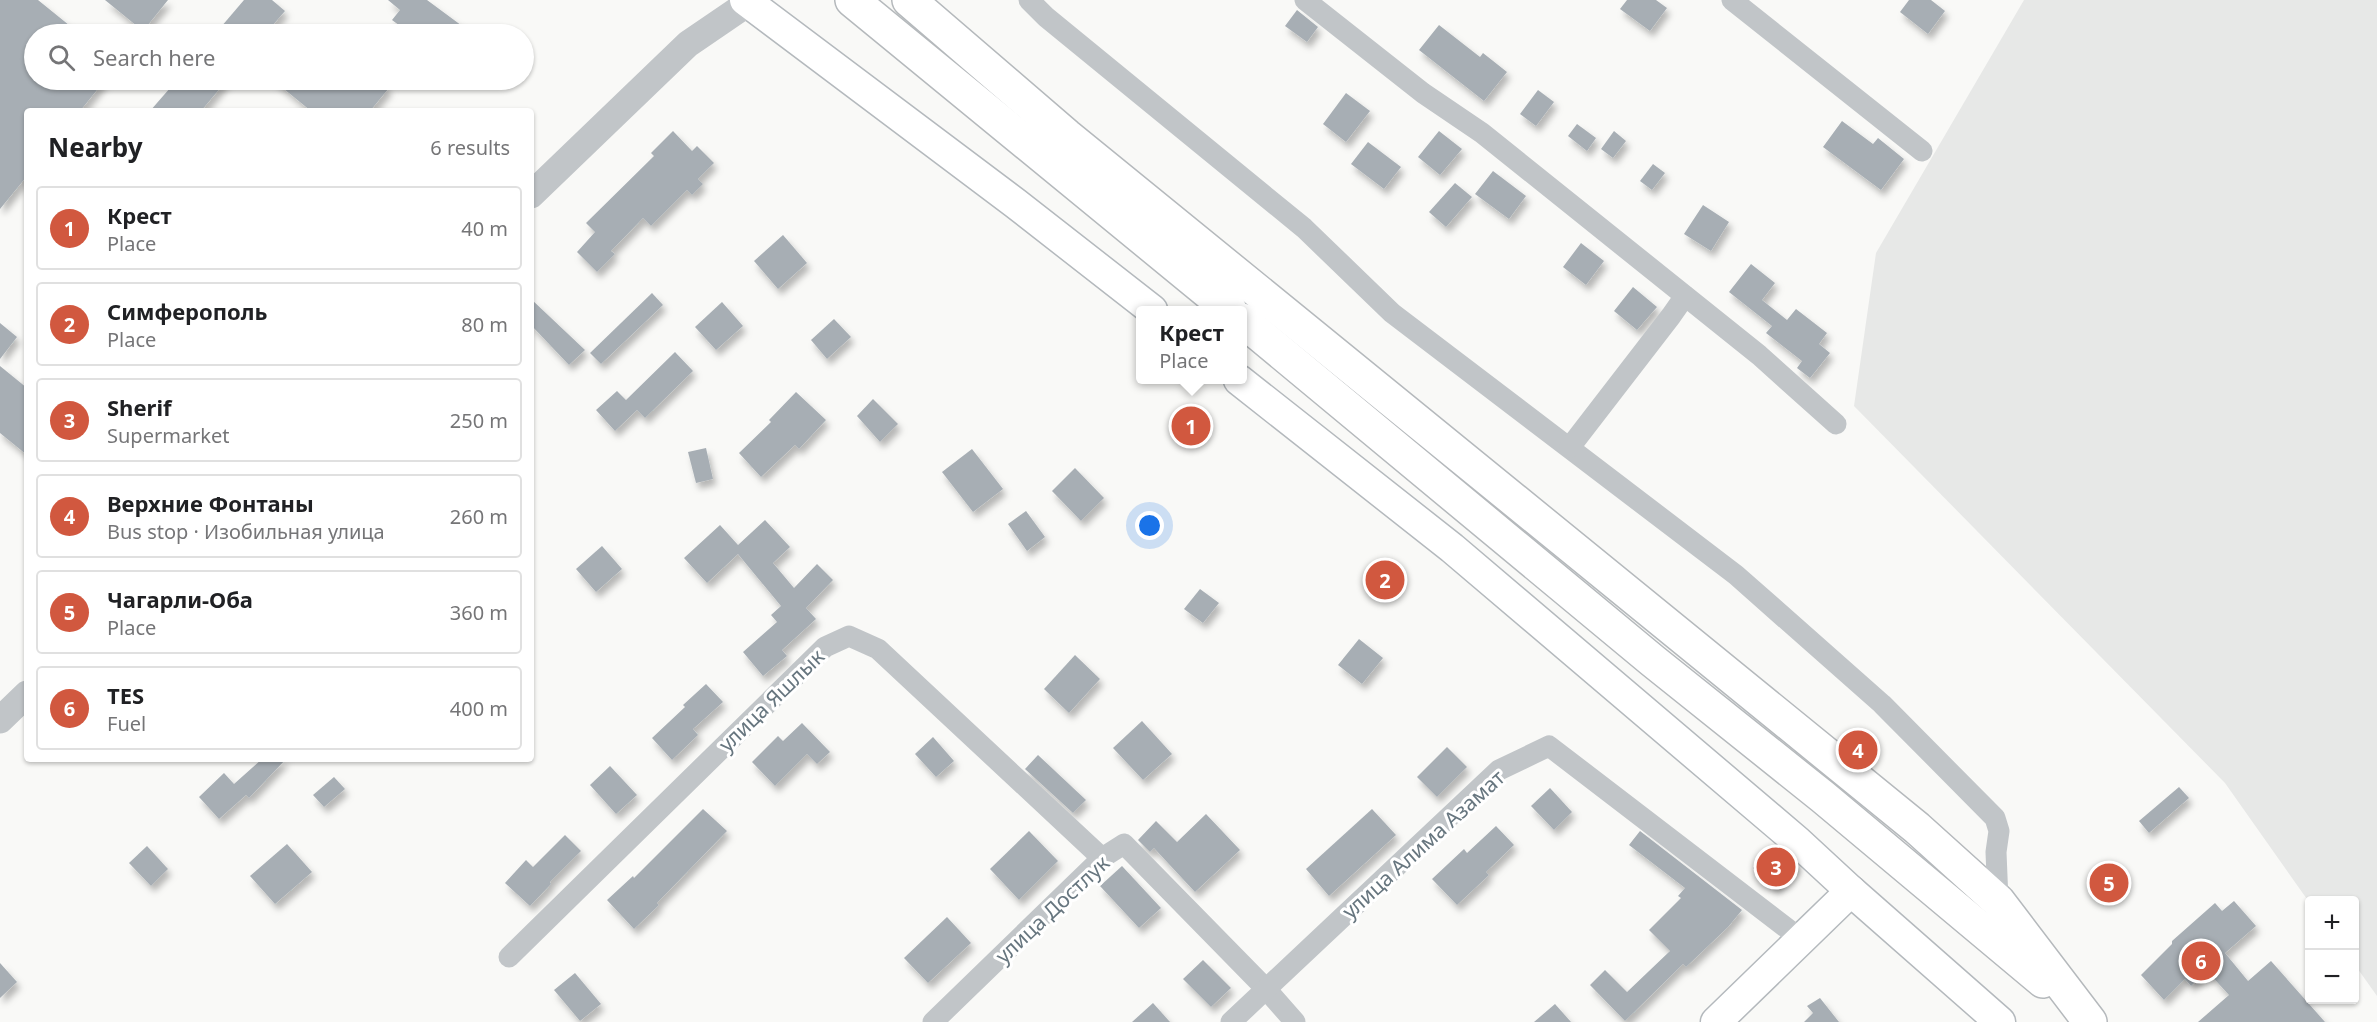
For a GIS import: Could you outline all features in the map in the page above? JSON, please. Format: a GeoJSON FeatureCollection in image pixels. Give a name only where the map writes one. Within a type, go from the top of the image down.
{"type":"FeatureCollection","features":[{"type":"Feature","properties":{"kind":"main road"},"geometry":{"type":"LineString","coordinates":[[852,0],[1225,306]]}},
{"type":"Feature","properties":{"kind":"main road"},"geometry":{"type":"LineString","coordinates":[[748,1],[1015,202],[1147,306]]}},
{"type":"Feature","properties":{"kind":"main road"},"geometry":{"type":"LineString","coordinates":[[919,8],[1067,136],[1845,768],[1998,901],[2086,1017]]}},
{"type":"Feature","properties":{"kind":"main road"},"geometry":{"type":"LineString","coordinates":[[1247,324],[1653,661],[1823,797],[2086,1017]]}},
{"type":"Feature","properties":{"kind":"main road"},"geometry":{"type":"LineString","coordinates":[[1244,384],[1452,548],[1801,845],[2000,1022]]}},
{"type":"Feature","properties":{"kind":"main road"},"geometry":{"type":"LineString","coordinates":[[1801,845],[1815,866],[1822,893],[1817,915],[1801,939]]}},
{"type":"Feature","properties":{"kind":"main road"},"geometry":{"type":"LineString","coordinates":[[1716,1022],[1851,891]]}},
{"type":"Feature","properties":{"kind":"main road"},"geometry":{"type":"LineString","coordinates":[[1801,939],[1829,923],[1842,919],[1874,924],[1915,947]]}},
{"type":"Feature","properties":{"kind":"street"},"geometry":{"type":"LineString","coordinates":[[1029,0],[1046,17],[1304,228],[1392,313],[1736,575],[1882,704],[1995,818],[1999,831],[1996,852],[1998,901]]}},
{"type":"Feature","properties":{"kind":"street"},"geometry":{"type":"LineString","coordinates":[[1305,0],[1423,93],[1482,133],[1759,355],[1836,424]]}},
{"type":"Feature","properties":{"kind":"street"},"geometry":{"type":"LineString","coordinates":[[1732,0],[1922,151]]}},
{"type":"Feature","properties":{"kind":"street"},"geometry":{"type":"LineString","coordinates":[[534,192],[688,44],[748,1]]}},
{"type":"Feature","properties":{"kind":"street"},"geometry":{"type":"LineString","coordinates":[[1570,447],[1685,296]]}},
{"type":"Feature","properties":{"kind":"street","name":"улица Яшлык"},"geometry":{"type":"LineString","coordinates":[[509,957],[825,647],[849,636],[878,649],[1102,858]]}},
{"type":"Feature","properties":{"kind":"street"},"geometry":{"type":"LineString","coordinates":[[0,720],[24,697]]}},
{"type":"Feature","properties":{"kind":"street","name":"улица Алима Азамат"},"geometry":{"type":"LineString","coordinates":[[1231,1022],[1499,770],[1549,746],[1801,939]]}},
{"type":"Feature","properties":{"kind":"street","name":"улица Достлук"},"geometry":{"type":"LineString","coordinates":[[933,1022],[1102,858],[1124,844],[1266,989],[1295,1022]]}},
{"type":"Feature","properties":{"kind":"shaded area"},"geometry":{"type":"Polygon","coordinates":[[[2024,0],[2377,0],[2377,996],[2359,971],[2359,896],[2305,896],[2225,783],[1854,406],[1876,253],[2024,0]]]}},
{"type":"Feature","properties":{"kind":"building"},"geometry":{"type":"Polygon","coordinates":[[[0,0],[38,0],[68,24],[24,24],[24,90],[97,90],[82,108],[24,108],[24,180],[0,209],[0,0]]]}},
{"type":"Feature","properties":{"kind":"building"},"geometry":{"type":"Polygon","coordinates":[[[105,0],[168,0],[149,24],[134,24],[105,0]]]}},
{"type":"Feature","properties":{"kind":"building"},"geometry":{"type":"Polygon","coordinates":[[[244,0],[272,0],[285,11],[274,24],[224,24],[244,0]]]}},
{"type":"Feature","properties":{"kind":"building"},"geometry":{"type":"Polygon","coordinates":[[[388,0],[427,0],[459,24],[397,24],[392,20],[400,10],[388,0]]]}},
{"type":"Feature","properties":{"kind":"building"},"geometry":{"type":"Polygon","coordinates":[[[1627,0],[1656,0],[1667,8],[1650,31],[1620,9],[1627,0]]]}},
{"type":"Feature","properties":{"kind":"building"},"geometry":{"type":"Polygon","coordinates":[[[1909,0],[1931,0],[1945,11],[1928,34],[1900,12],[1909,0]]]}},
{"type":"Feature","properties":{"kind":"building"},"geometry":{"type":"Polygon","coordinates":[[[1297,10],[1318,27],[1307,42],[1285,26],[1297,10]]]}},
{"type":"Feature","properties":{"kind":"building"},"geometry":{"type":"Polygon","coordinates":[[[1439,25],[1480,57],[1483,53],[1507,72],[1484,101],[1419,50],[1439,25]]]}},
{"type":"Feature","properties":{"kind":"building"},"geometry":{"type":"Polygon","coordinates":[[[168,90],[219,90],[204,108],[153,108],[168,90]]]}},
{"type":"Feature","properties":{"kind":"building"},"geometry":{"type":"Polygon","coordinates":[[[285,90],[387,90],[372,108],[307,108],[285,90]]]}},
{"type":"Feature","properties":{"kind":"building"},"geometry":{"type":"Polygon","coordinates":[[[1538,90],[1554,102],[1536,126],[1520,114],[1538,90]]]}},
{"type":"Feature","properties":{"kind":"building"},"geometry":{"type":"Polygon","coordinates":[[[1346,93],[1370,111],[1346,142],[1323,124],[1346,93]]]}},
{"type":"Feature","properties":{"kind":"building"},"geometry":{"type":"Polygon","coordinates":[[[1842,121],[1873,144],[1878,138],[1904,159],[1881,190],[1823,147],[1842,121]]]}},
{"type":"Feature","properties":{"kind":"building"},"geometry":{"type":"Polygon","coordinates":[[[1577,124],[1596,138],[1587,151],[1568,136],[1577,124]]]}},
{"type":"Feature","properties":{"kind":"building"},"geometry":{"type":"Polygon","coordinates":[[[673,131],[692,151],[697,146],[714,163],[698,179],[703,184],[692,195],[687,190],[651,226],[643,218],[611,251],[615,254],[597,272],[577,252],[595,232],[586,223],[654,156],[651,153],[673,131]]]}},
{"type":"Feature","properties":{"kind":"building"},"geometry":{"type":"Polygon","coordinates":[[[1439,131],[1462,149],[1440,175],[1418,157],[1439,131]]]}},
{"type":"Feature","properties":{"kind":"building"},"geometry":{"type":"Polygon","coordinates":[[[1614,131],[1626,141],[1613,158],[1601,149],[1614,131]]]}},
{"type":"Feature","properties":{"kind":"building"},"geometry":{"type":"Polygon","coordinates":[[[1368,142],[1401,167],[1384,189],[1351,164],[1368,142]]]}},
{"type":"Feature","properties":{"kind":"building"},"geometry":{"type":"Polygon","coordinates":[[[1653,164],[1665,173],[1652,190],[1640,181],[1653,164]]]}},
{"type":"Feature","properties":{"kind":"building"},"geometry":{"type":"Polygon","coordinates":[[[1493,171],[1526,196],[1509,219],[1475,194],[1493,171]]]}},
{"type":"Feature","properties":{"kind":"building"},"geometry":{"type":"Polygon","coordinates":[[[1455,183],[1472,197],[1446,227],[1429,212],[1455,183]]]}},
{"type":"Feature","properties":{"kind":"building"},"geometry":{"type":"Polygon","coordinates":[[[1703,205],[1729,222],[1711,251],[1684,234],[1703,205]]]}},
{"type":"Feature","properties":{"kind":"building"},"geometry":{"type":"Polygon","coordinates":[[[783,235],[807,263],[778,289],[754,261],[783,235]]]}},
{"type":"Feature","properties":{"kind":"building"},"geometry":{"type":"Polygon","coordinates":[[[1581,243],[1604,261],[1586,285],[1563,267],[1581,243]]]}},
{"type":"Feature","properties":{"kind":"building"},"geometry":{"type":"Polygon","coordinates":[[[1751,264],[1775,283],[1762,300],[1787,320],[1796,309],[1827,333],[1819,344],[1830,353],[1810,378],[1797,368],[1802,361],[1766,333],[1772,326],[1729,292],[1751,264]]]}},
{"type":"Feature","properties":{"kind":"building"},"geometry":{"type":"Polygon","coordinates":[[[1633,287],[1657,307],[1637,330],[1614,311],[1633,287]]]}},
{"type":"Feature","properties":{"kind":"building"},"geometry":{"type":"Polygon","coordinates":[[[652,293],[663,305],[601,364],[590,353],[652,293]]]}},
{"type":"Feature","properties":{"kind":"building"},"geometry":{"type":"Polygon","coordinates":[[[534,302],[585,350],[569,365],[534,328],[534,302]]]}},
{"type":"Feature","properties":{"kind":"building"},"geometry":{"type":"Polygon","coordinates":[[[722,302],[743,326],[716,350],[695,327],[722,302]]]}},
{"type":"Feature","properties":{"kind":"building"},"geometry":{"type":"Polygon","coordinates":[[[834,319],[851,337],[827,359],[811,340],[834,319]]]}},
{"type":"Feature","properties":{"kind":"building"},"geometry":{"type":"Polygon","coordinates":[[[0,323],[17,337],[0,359],[0,323]]]}},
{"type":"Feature","properties":{"kind":"building"},"geometry":{"type":"Polygon","coordinates":[[[675,352],[693,371],[645,418],[637,410],[615,431],[596,410],[617,391],[626,400],[675,352]]]}},
{"type":"Feature","properties":{"kind":"building"},"geometry":{"type":"Polygon","coordinates":[[[0,366],[24,386],[24,453],[0,433],[0,366]]]}},
{"type":"Feature","properties":{"kind":"building"},"geometry":{"type":"Polygon","coordinates":[[[796,392],[826,420],[799,449],[795,445],[761,477],[739,453],[771,422],[769,420],[796,392]]]}},
{"type":"Feature","properties":{"kind":"building"},"geometry":{"type":"Polygon","coordinates":[[[873,399],[898,424],[880,442],[857,416],[873,399]]]}},
{"type":"Feature","properties":{"kind":"building"},"geometry":{"type":"Polygon","coordinates":[[[706,448],[713,479],[696,483],[688,452],[706,448]]]}},
{"type":"Feature","properties":{"kind":"building"},"geometry":{"type":"Polygon","coordinates":[[[972,449],[1003,489],[973,512],[942,472],[972,449]]]}},
{"type":"Feature","properties":{"kind":"building"},"geometry":{"type":"Polygon","coordinates":[[[1075,468],[1104,498],[1081,521],[1052,491],[1075,468]]]}},
{"type":"Feature","properties":{"kind":"building"},"geometry":{"type":"Polygon","coordinates":[[[1026,511],[1045,537],[1027,551],[1008,524],[1026,511]]]}},
{"type":"Feature","properties":{"kind":"building"},"geometry":{"type":"Polygon","coordinates":[[[765,520],[790,547],[773,563],[794,588],[817,564],[833,580],[806,608],[816,619],[782,650],[787,656],[763,676],[743,652],[777,622],[771,615],[781,606],[738,554],[707,583],[684,558],[720,525],[738,545],[765,520]]]}},
{"type":"Feature","properties":{"kind":"building"},"geometry":{"type":"Polygon","coordinates":[[[602,546],[622,569],[596,592],[576,569],[602,546]]]}},
{"type":"Feature","properties":{"kind":"building"},"geometry":{"type":"Polygon","coordinates":[[[1200,589],[1219,603],[1203,623],[1184,609],[1200,589]]]}},
{"type":"Feature","properties":{"kind":"building"},"geometry":{"type":"Polygon","coordinates":[[[1359,639],[1383,658],[1362,684],[1338,665],[1359,639]]]}},
{"type":"Feature","properties":{"kind":"building"},"geometry":{"type":"Polygon","coordinates":[[[1075,655],[1100,679],[1069,713],[1044,689],[1075,655]]]}},
{"type":"Feature","properties":{"kind":"building"},"geometry":{"type":"Polygon","coordinates":[[[706,684],[723,702],[693,729],[698,735],[672,760],[652,738],[706,684]]]}},
{"type":"Feature","properties":{"kind":"building"},"geometry":{"type":"Polygon","coordinates":[[[1142,721],[1172,754],[1143,780],[1113,748],[1142,721]]]}},
{"type":"Feature","properties":{"kind":"building"},"geometry":{"type":"Polygon","coordinates":[[[802,723],[830,752],[817,764],[807,754],[775,786],[752,762],[778,736],[783,741],[802,723]]]}},
{"type":"Feature","properties":{"kind":"building"},"geometry":{"type":"Polygon","coordinates":[[[933,737],[954,761],[936,777],[915,754],[933,737]]]}},
{"type":"Feature","properties":{"kind":"building"},"geometry":{"type":"Polygon","coordinates":[[[1447,747],[1467,767],[1437,797],[1417,777],[1447,747]]]}},
{"type":"Feature","properties":{"kind":"building"},"geometry":{"type":"Polygon","coordinates":[[[1038,755],[1086,800],[1073,813],[1025,769],[1038,755]]]}},
{"type":"Feature","properties":{"kind":"building"},"geometry":{"type":"Polygon","coordinates":[[[259,762],[283,762],[249,798],[246,795],[219,819],[199,797],[224,773],[234,784],[259,762]]]}},
{"type":"Feature","properties":{"kind":"building"},"geometry":{"type":"Polygon","coordinates":[[[610,766],[637,795],[616,814],[590,785],[610,766]]]}},
{"type":"Feature","properties":{"kind":"building"},"geometry":{"type":"Polygon","coordinates":[[[334,777],[345,789],[324,807],[313,795],[334,777]]]}},
{"type":"Feature","properties":{"kind":"building"},"geometry":{"type":"Polygon","coordinates":[[[2179,787],[2189,798],[2149,833],[2139,821],[2179,787]]]}},
{"type":"Feature","properties":{"kind":"building"},"geometry":{"type":"Polygon","coordinates":[[[1550,788],[1572,812],[1554,830],[1531,806],[1550,788]]]}},
{"type":"Feature","properties":{"kind":"building"},"geometry":{"type":"Polygon","coordinates":[[[703,809],[727,831],[634,929],[607,900],[633,876],[634,878],[703,809]]]}},
{"type":"Feature","properties":{"kind":"building"},"geometry":{"type":"Polygon","coordinates":[[[1372,809],[1396,835],[1329,896],[1306,869],[1372,809]]]}},
{"type":"Feature","properties":{"kind":"building"},"geometry":{"type":"Polygon","coordinates":[[[1206,814],[1240,850],[1195,892],[1154,848],[1150,852],[1138,840],[1156,821],[1177,842],[1206,814]]]}},
{"type":"Feature","properties":{"kind":"building"},"geometry":{"type":"Polygon","coordinates":[[[1496,826],[1514,845],[1486,872],[1489,875],[1457,905],[1432,879],[1464,849],[1467,853],[1496,826]]]}},
{"type":"Feature","properties":{"kind":"building"},"geometry":{"type":"Polygon","coordinates":[[[1029,831],[1058,861],[1019,900],[990,869],[1029,831]]]}},
{"type":"Feature","properties":{"kind":"building"},"geometry":{"type":"Polygon","coordinates":[[[1640,831],[1742,910],[1728,927],[1686,967],[1683,964],[1625,1021],[1590,985],[1605,970],[1627,992],[1670,951],[1649,930],[1681,898],[1678,896],[1685,888],[1629,845],[1640,831]]]}},
{"type":"Feature","properties":{"kind":"building"},"geometry":{"type":"Polygon","coordinates":[[[565,835],[581,851],[530,906],[505,883],[526,860],[533,867],[565,835]]]}},
{"type":"Feature","properties":{"kind":"building"},"geometry":{"type":"Polygon","coordinates":[[[287,844],[312,872],[275,904],[250,876],[287,844]]]}},
{"type":"Feature","properties":{"kind":"building"},"geometry":{"type":"Polygon","coordinates":[[[1775,845],[1798,865],[1775,889],[1753,868],[1775,845]]]}},
{"type":"Feature","properties":{"kind":"building"},"geometry":{"type":"Polygon","coordinates":[[[147,846],[168,869],[151,886],[129,863],[147,846]]]}},
{"type":"Feature","properties":{"kind":"building"},"geometry":{"type":"Polygon","coordinates":[[[1122,866],[1161,908],[1139,928],[1100,886],[1122,866]]]}},
{"type":"Feature","properties":{"kind":"building"},"geometry":{"type":"Polygon","coordinates":[[[2234,901],[2256,926],[2225,953],[2248,981],[2271,961],[2305,999],[2305,1004],[2309,1004],[2325,1022],[2198,1022],[2229,995],[2207,971],[2191,986],[2185,979],[2164,1000],[2141,975],[2172,944],[2172,941],[2215,903],[2222,911],[2234,901]]]}},
{"type":"Feature","properties":{"kind":"building"},"geometry":{"type":"Polygon","coordinates":[[[947,917],[971,943],[928,983],[904,958],[947,917]]]}},
{"type":"Feature","properties":{"kind":"building"},"geometry":{"type":"Polygon","coordinates":[[[1203,960],[1231,988],[1211,1007],[1183,979],[1203,960]]]}},
{"type":"Feature","properties":{"kind":"building"},"geometry":{"type":"Polygon","coordinates":[[[0,963],[17,982],[0,998],[0,963]]]}},
{"type":"Feature","properties":{"kind":"building"},"geometry":{"type":"Polygon","coordinates":[[[575,973],[601,1004],[580,1021],[554,990],[575,973]]]}},
{"type":"Feature","properties":{"kind":"building"},"geometry":{"type":"Polygon","coordinates":[[[1820,998],[1839,1022],[1804,1022],[1813,1013],[1807,1006],[1820,998]]]}},
{"type":"Feature","properties":{"kind":"building"},"geometry":{"type":"Polygon","coordinates":[[[1153,1003],[1170,1022],[1132,1022],[1153,1003]]]}},
{"type":"Feature","properties":{"kind":"building"},"geometry":{"type":"Polygon","coordinates":[[[1555,1004],[1571,1022],[1534,1022],[1555,1004]]]}},
{"type":"Feature","properties":{"kind":"place","name":"Крест"},"geometry":{"type":"Point","coordinates":[1191,426]}},
{"type":"Feature","properties":{"kind":"place","name":"Симферополь"},"geometry":{"type":"Point","coordinates":[1385,580]}},
{"type":"Feature","properties":{"kind":"place","name":"Верхние Фонтаны"},"geometry":{"type":"Point","coordinates":[1858,750]}},
{"type":"Feature","properties":{"kind":"place","name":"Sherif"},"geometry":{"type":"Point","coordinates":[1776,867]}},
{"type":"Feature","properties":{"kind":"place","name":"Чагарли-Оба"},"geometry":{"type":"Point","coordinates":[2109,883]}},
{"type":"Feature","properties":{"kind":"place","name":"TES"},"geometry":{"type":"Point","coordinates":[2201,961]}}]}
